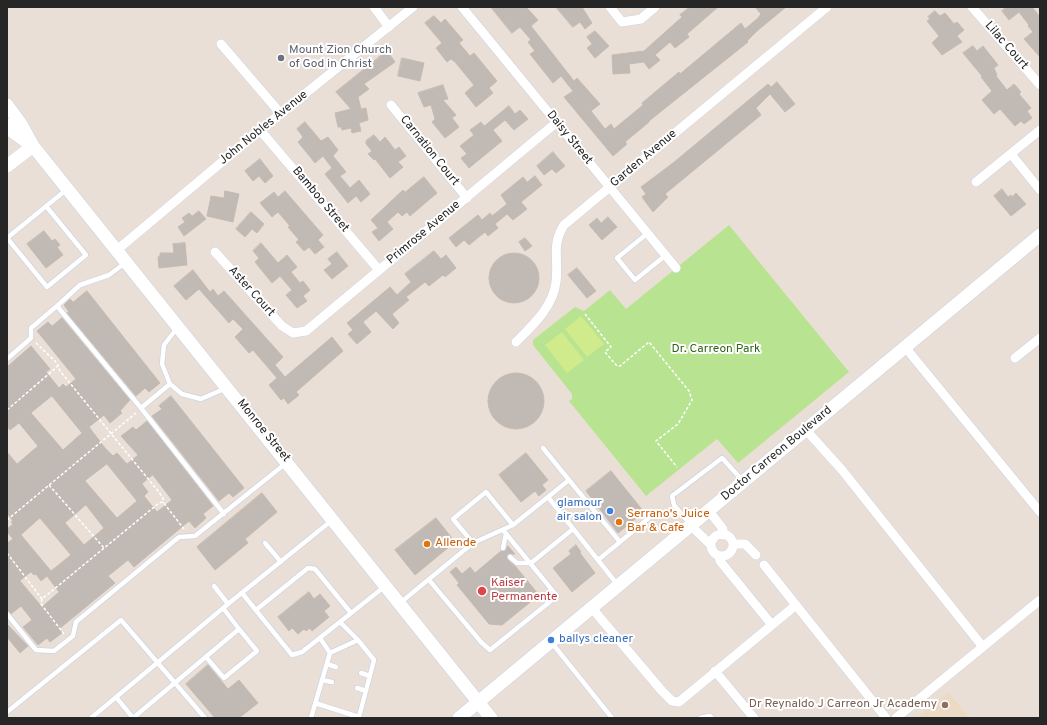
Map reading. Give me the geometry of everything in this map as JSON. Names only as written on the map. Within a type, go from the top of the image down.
[{"type":"main road","name":"Monroe Street","points":[[7,104],[21,124],[33,146],[288,462],[398,604],[491,718]]},
{"type":"main road","name":"Monroe Street","points":[[7,124],[13,132],[33,146]]},
{"type":"main road","points":[[7,166],[33,146]]},
{"type":"main road","name":"Doctor Carreon Boulevard","points":[[459,718],[1040,235]]},
{"type":"street","points":[[374,7],[389,27]]},
{"type":"street","name":"John Nobles Avenue","points":[[117,250],[260,130],[413,7]]},
{"type":"street","name":"Daisy Street","points":[[462,7],[676,268]]},
{"type":"street","points":[[610,7],[622,22],[642,18],[655,7]]},
{"type":"street","name":"Garden Avenue","points":[[516,342],[532,326],[553,297],[556,282],[555,247],[558,234],[564,225],[827,7]]},
{"type":"street","name":"Lilac Court","points":[[972,7],[1040,85]]},
{"type":"street","points":[[221,44],[280,114]]},
{"type":"street","name":"Carnation Court","points":[[391,105],[466,198]]},
{"type":"street","name":"Primrose Avenue","points":[[287,331],[292,333],[306,331],[557,122]]},
{"type":"street","name":"Bamboo Street","points":[[260,130],[379,270]]},
{"type":"street","points":[[976,182],[1040,130]]},
{"type":"street","points":[[1011,154],[1040,190]]},
{"type":"street","name":"Aster Court","points":[[215,252],[287,331]]},
{"type":"street","points":[[1015,358],[1040,338]]},
{"type":"street","points":[[905,347],[1040,512]]},
{"type":"street","points":[[806,430],[842,470],[983,647]]},
{"type":"street","points":[[709,510],[723,529],[723,535]]},
{"type":"street","points":[[691,526],[711,545],[713,551],[719,556],[720,561],[772,625]]},
{"type":"street","points":[[711,545],[714,538],[723,535],[730,538],[733,544]]},
{"type":"street","points":[[733,544],[745,544],[756,555]]},
{"type":"street","points":[[719,556],[729,553],[733,544]]},
{"type":"street","points":[[764,565],[886,718]]},
{"type":"street","points":[[896,718],[1040,600]]},
{"type":"street","points":[[591,607],[672,701],[679,702],[796,605]]},
{"type":"street","points":[[715,671],[754,718]]},
{"type":"lane","points":[[46,206],[86,255],[47,287],[7,238],[46,206],[68,189]]},
{"type":"lane","points":[[648,233],[617,258],[635,280],[666,255]]},
{"type":"lane","points":[[7,359],[31,338],[31,328],[80,285],[110,275],[127,262]]},
{"type":"lane","points":[[57,306],[141,408],[224,514]]},
{"type":"lane","points":[[178,326],[164,345],[162,364],[170,384],[182,394],[201,399],[227,388]]},
{"type":"lane","points":[[141,408],[170,384]]},
{"type":"lane","points":[[543,448],[620,542]]},
{"type":"lane","points":[[691,526],[674,505],[672,496],[722,458],[744,482]]},
{"type":"lane","points":[[7,614],[36,650],[54,651],[73,636],[76,622],[179,537],[195,536],[288,462]]},
{"type":"lane","points":[[398,604],[473,543],[514,525],[569,480]]},
{"type":"lane","points":[[473,543],[453,519],[486,492],[514,525]]},
{"type":"lane","points":[[548,497],[618,585]]},
{"type":"lane","points":[[598,560],[650,517]]},
{"type":"lane","points":[[91,718],[223,608],[333,520]]},
{"type":"lane","points":[[510,557],[517,564],[530,563],[573,529]]},
{"type":"lane","points":[[429,580],[481,642],[490,650],[557,596],[503,530]]},
{"type":"lane","points":[[503,548],[506,534]]},
{"type":"lane","points":[[265,543],[281,562]]},
{"type":"lane","points":[[256,610],[308,568],[315,568],[351,613]]},
{"type":"lane","points":[[214,586],[228,604]]},
{"type":"lane","points":[[242,593],[292,655],[302,652],[385,586]]},
{"type":"lane","points":[[206,656],[224,678],[257,651],[223,608]]},
{"type":"lane","points":[[7,712],[121,620],[205,718]]},
{"type":"lane","points":[[315,703],[359,717],[374,660],[358,640],[340,622]]},
{"type":"lane","points":[[116,697],[133,718],[239,629]]},
{"type":"lane","points":[[311,718],[330,653],[320,638]]},
{"type":"lane","points":[[330,653],[358,640]]},
{"type":"lane","points":[[551,640],[612,718]]},
{"type":"lane","points":[[327,664],[336,667]]},
{"type":"lane","points":[[361,673],[370,676]]},
{"type":"lane","points":[[322,680],[332,682]]},
{"type":"lane","points":[[357,688],[366,691]]},
{"type":"lane","points":[[700,718],[710,716],[712,718]]},
{"type":"path","points":[[585,314],[611,347],[605,352],[617,366],[620,366],[649,342],[690,391],[692,400],[683,418],[656,441],[677,467]]},
{"type":"path","points":[[31,338],[57,363],[158,490],[163,498],[163,503],[190,537]]},
{"type":"path","points":[[7,410],[58,366]]},
{"type":"path","points":[[7,520],[141,408]]},
{"type":"path","points":[[49,485],[104,548]]},
{"type":"path","points":[[42,599],[159,503],[163,503]]},
{"type":"path","points":[[7,552],[42,599],[41,604],[69,640]]},
{"type":"shaded area","name":"Dr Reynaldo J Carreon Jr Academy","points":[[948,692],[970,718],[916,718]]},
{"type":"green space","name":"Dr. Carreon Park","points":[[729,225],[849,372],[738,463],[717,439],[646,496],[569,401],[572,399],[572,394],[533,345],[533,340],[575,307],[584,311],[610,290],[626,309]]},
{"type":"green space","points":[[581,316],[604,344],[587,357],[565,329]]},
{"type":"green space","points":[[562,332],[584,360],[567,373],[545,345]]},
{"type":"building","points":[[491,7],[526,7],[538,20],[531,26],[574,81],[577,78],[600,104],[591,111],[605,129],[611,124],[614,129],[679,72],[680,74],[741,23],[745,29],[758,18],[761,14],[755,7],[786,7],[757,31],[747,41],[748,42],[649,121],[625,142],[627,144],[613,156],[564,97],[573,91],[561,76],[553,83],[530,54],[535,51],[528,42],[531,40],[520,27],[512,33]]},
{"type":"building","points":[[556,7],[582,7],[592,23],[585,29],[580,22],[573,27]]},
{"type":"building","points":[[690,7],[718,7],[687,34],[689,37],[675,48],[670,42],[655,55],[660,60],[649,69],[644,62],[629,64],[630,73],[613,74],[612,55],[644,51],[682,17],[680,15]]},
{"type":"building","points":[[1007,7],[1032,7],[1040,17],[1040,57],[1024,39],[1033,32],[1028,26],[1029,25],[1019,12],[1009,20],[1002,11]]},
{"type":"building","points":[[935,11],[940,16],[945,13],[954,24],[957,22],[964,30],[957,36],[962,42],[942,55],[932,43],[939,36],[927,21],[930,19],[928,17]]},
{"type":"building","points":[[434,16],[441,23],[445,19],[463,40],[459,43],[470,56],[474,53],[497,81],[489,88],[493,93],[476,107],[465,93],[474,85],[455,62],[451,59],[447,62],[436,48],[442,43],[425,23]]},
{"type":"building","points":[[595,31],[609,46],[595,58],[587,48],[592,44],[587,37]]},
{"type":"building","points":[[973,46],[977,51],[983,46],[998,65],[994,68],[997,75],[996,76],[1007,90],[1014,84],[1021,92],[1019,94],[1031,108],[1027,111],[1032,118],[1024,124],[1021,121],[1015,126],[1000,109],[994,114],[982,100],[992,91],[963,53]]},
{"type":"building","points":[[387,51],[395,62],[364,84],[369,89],[358,97],[361,109],[366,108],[368,120],[359,123],[361,131],[352,133],[351,128],[342,130],[341,127],[338,127],[335,113],[351,109],[336,92]]},
{"type":"building","points":[[402,58],[424,63],[420,81],[398,76]]},
{"type":"building","points":[[777,82],[795,104],[785,112],[770,94],[756,108],[761,115],[665,194],[668,197],[653,212],[642,197],[646,194],[641,187],[673,163],[768,84],[771,87]]},
{"type":"building","points":[[443,85],[448,99],[443,100],[456,115],[452,118],[459,127],[445,138],[432,122],[435,119],[431,105],[424,107],[418,93]]},
{"type":"building","points":[[509,106],[515,114],[520,110],[528,119],[514,130],[505,120],[493,130],[502,141],[469,168],[461,158],[467,154],[460,146],[474,135],[470,130],[481,122],[484,126]]},
{"type":"building","points":[[305,122],[321,141],[328,137],[338,150],[333,156],[346,172],[340,176],[350,188],[359,180],[370,194],[361,202],[356,196],[348,203],[325,174],[332,168],[323,156],[315,163],[298,142],[303,137],[297,129]]},
{"type":"building","points":[[374,135],[380,142],[385,137],[395,150],[399,147],[406,156],[398,162],[403,167],[390,178],[375,159],[374,160],[368,154],[372,151],[366,144],[366,141]]},
{"type":"building","points":[[553,152],[565,166],[556,173],[552,169],[544,175],[537,166]]},
{"type":"building","points":[[260,159],[273,176],[265,183],[259,176],[253,181],[245,171]]},
{"type":"building","points":[[535,176],[542,185],[521,202],[527,209],[513,220],[507,214],[495,224],[498,228],[488,236],[485,232],[469,245],[464,240],[456,247],[449,238],[478,215],[482,220],[490,213],[492,216],[507,204],[501,195],[523,177],[527,182]]},
{"type":"building","points":[[424,177],[437,193],[410,216],[407,212],[402,216],[398,212],[387,222],[393,229],[379,241],[372,232],[378,228],[371,220],[403,190],[405,192]]},
{"type":"building","points":[[1002,189],[1008,197],[1011,195],[1012,197],[1016,193],[1026,204],[1011,216],[994,196]]},
{"type":"building","points":[[225,191],[239,194],[233,222],[207,216],[211,196],[224,198]]},
{"type":"building","points":[[285,191],[323,235],[318,240],[324,247],[315,254],[309,247],[304,251],[296,242],[299,240],[278,212],[272,217],[260,203],[274,192],[278,197]]},
{"type":"building","points":[[199,211],[206,219],[184,236],[178,227],[185,222],[182,218],[189,213],[192,216]]},
{"type":"building","points":[[251,212],[264,224],[257,233],[252,229],[245,237],[236,229]]},
{"type":"building","points":[[608,217],[617,227],[602,240],[589,225],[597,218],[601,223]]},
{"type":"building","points":[[44,231],[52,241],[55,239],[60,245],[57,247],[63,255],[46,268],[27,244]]},
{"type":"building","points":[[525,238],[532,246],[525,251],[519,242]]},
{"type":"building","points":[[185,243],[187,265],[159,268],[158,257],[160,256],[160,253],[174,253],[173,244]]},
{"type":"building","points":[[261,243],[278,263],[287,255],[297,267],[291,272],[300,283],[303,281],[310,290],[303,296],[307,301],[297,308],[286,295],[292,290],[280,276],[272,283],[255,262],[259,258],[253,251]]},
{"type":"building","points":[[434,251],[441,259],[446,255],[456,268],[445,277],[443,275],[429,286],[425,282],[406,297],[409,300],[392,314],[399,323],[393,329],[376,311],[363,322],[371,332],[357,344],[348,334],[353,330],[347,323],[390,287],[397,295],[411,282],[405,274]]},
{"type":"building","points":[[337,252],[348,266],[332,279],[324,270],[332,264],[328,259]]},
{"type":"building","points":[[509,253],[519,253],[532,260],[539,273],[539,283],[532,296],[519,303],[509,303],[500,299],[493,292],[489,283],[489,273],[493,264],[500,257]]},
{"type":"building","points":[[577,268],[596,291],[587,298],[568,275]]},
{"type":"building","points":[[193,270],[210,292],[213,289],[218,296],[224,291],[283,357],[275,365],[285,377],[332,337],[343,351],[296,392],[299,395],[288,404],[284,398],[281,400],[269,385],[277,378],[253,350],[249,353],[235,337],[243,329],[233,319],[229,323],[199,289],[186,300],[174,286]]},
{"type":"building","points":[[87,291],[160,383],[149,392],[145,388],[136,396],[67,313],[69,312],[64,305],[70,299],[73,302]]},
{"type":"building","points":[[62,318],[130,400],[120,411],[122,413],[110,423],[104,415],[89,427],[105,448],[113,456],[117,453],[127,464],[138,455],[121,436],[133,427],[136,430],[147,421],[213,506],[203,514],[206,518],[195,528],[189,521],[134,567],[128,560],[108,576],[115,583],[59,629],[62,633],[50,642],[47,638],[38,645],[23,627],[32,620],[21,606],[11,614],[7,610],[7,543],[13,539],[7,532],[7,529],[13,524],[11,522],[13,521],[7,513],[7,452],[17,464],[38,446],[19,423],[10,430],[7,426],[7,367],[31,346],[50,369],[46,372],[59,388],[63,384],[66,387],[76,379],[37,331],[48,322],[52,326]],"holes":[[[52,396],[82,433],[63,450],[31,413]],[[107,464],[137,501],[117,518],[85,481]],[[153,475],[172,500],[157,512],[144,496],[148,492],[142,484]],[[86,505],[104,528],[84,545],[65,523]],[[40,518],[71,555],[51,571],[21,535]],[[31,572],[34,575],[36,574],[41,581],[47,576],[59,592],[42,607],[20,581]]]},
{"type":"building","points":[[516,373],[527,375],[536,381],[542,390],[544,401],[542,412],[536,421],[527,427],[516,429],[505,427],[496,421],[490,412],[488,401],[490,390],[496,381],[505,375]]},
{"type":"building","points":[[171,396],[244,488],[233,497],[229,493],[219,501],[152,416],[162,409],[159,406]]},
{"type":"building","points":[[526,453],[548,480],[542,485],[546,490],[539,496],[535,491],[521,502],[499,475]]},
{"type":"building","points":[[611,471],[644,512],[618,533],[586,491]]},
{"type":"building","points":[[262,493],[277,512],[245,539],[248,543],[215,570],[197,547]]},
{"type":"building","points":[[436,518],[455,542],[415,575],[395,550]]},
{"type":"building","points":[[576,545],[595,573],[572,592],[553,568],[571,554],[569,551]]},
{"type":"building","points":[[508,546],[515,554],[508,554],[507,559],[516,567],[539,595],[502,625],[489,624],[457,585],[459,583],[450,572],[456,567],[462,574],[470,567],[475,573],[501,551],[505,551]]},
{"type":"building","points":[[309,592],[314,599],[320,594],[330,606],[324,611],[329,617],[312,631],[310,628],[306,631],[304,629],[298,634],[292,628],[289,631],[278,617]]},
{"type":"building","points":[[7,624],[28,646],[20,653],[7,637]]},
{"type":"building","points":[[208,665],[228,689],[239,680],[258,703],[239,718],[215,718],[186,684]]},
{"type":"place","name":"Mount Zion Church of God in Christ","points":[[281,58]]},
{"type":"place","name":"glamour air salon","points":[[610,511]]},
{"type":"place","name":"Serrano's Juice Bar & Cafe","points":[[619,522]]},
{"type":"place","name":"Allende","points":[[427,544]]},
{"type":"place","name":"Kaiser Permanente","points":[[482,591]]},
{"type":"place","name":"ballys cleaner","points":[[551,640]]},
{"type":"place","name":"Dr Reynaldo J Carreon Jr Academy","points":[[945,705]]}]
